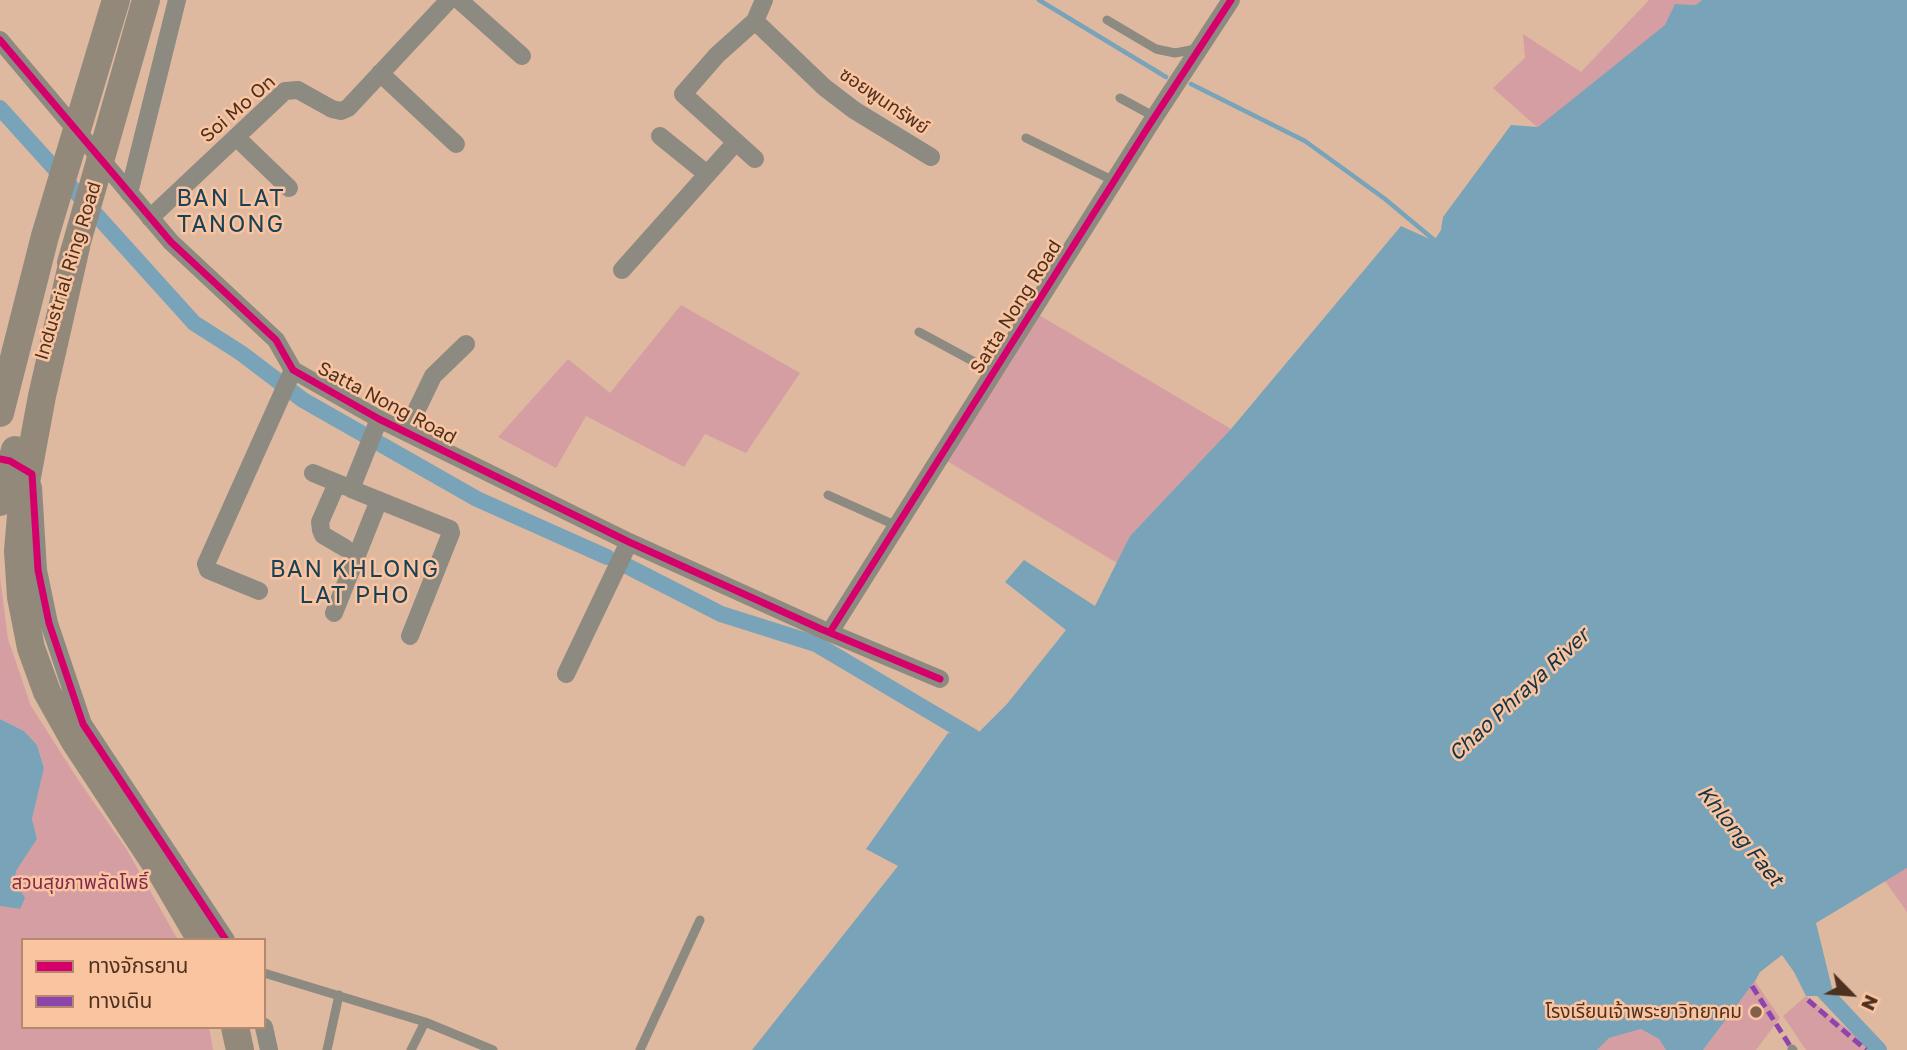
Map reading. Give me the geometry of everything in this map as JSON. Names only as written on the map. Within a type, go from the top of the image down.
[{"type":"main road","name":"Industrial Ring Road","points":[[0,413],[45,236],[116,0]]},
{"type":"main road","name":"Industrial Ring Road","points":[[0,502],[146,0]]},
{"type":"main road","points":[[0,369],[45,236]]},
{"type":"main road","points":[[76,247],[42,396],[22,504],[18,551],[21,597],[31,648],[47,692],[74,740],[163,875],[200,938]]},
{"type":"main road","points":[[235,1029],[240,1050]]},
{"type":"street","points":[[129,193],[177,0]]},
{"type":"street","name":"Soi Mo On","points":[[150,218],[285,91],[298,90],[332,109],[341,111],[348,108],[449,0]]},
{"type":"street","points":[[459,0],[522,56]]},
{"type":"street","points":[[755,159],[683,94],[717,55],[755,21],[764,0]]},
{"type":"street","name":"Satta Nong Road","points":[[830,632],[1231,0]]},
{"type":"street","name":"ซอยพูนทรัพย์","points":[[755,21],[824,87],[854,110],[931,157]]},
{"type":"street","name":"Satta Nong Road","points":[[0,40],[170,242],[276,340],[292,375],[377,424],[406,432],[629,542],[940,679]]},
{"type":"street","points":[[380,73],[456,144]]},
{"type":"street","points":[[660,136],[706,174]]},
{"type":"street","points":[[236,137],[289,188]]},
{"type":"street","points":[[622,270],[736,142]]},
{"type":"street","points":[[406,432],[433,376],[466,344]]},
{"type":"street","points":[[259,591],[208,570],[206,564],[292,375]]},
{"type":"street","points":[[345,548],[323,535],[320,523],[367,449],[377,424]]},
{"type":"street","points":[[0,459],[10,461],[32,474],[38,570],[46,610],[82,724],[225,938]]},
{"type":"street","points":[[313,473],[450,528],[452,533],[410,636]]},
{"type":"street","points":[[334,613],[379,500]]},
{"type":"street","points":[[566,674],[629,542]]},
{"type":"street","points":[[264,1029],[269,1050]]},
{"type":"lane","points":[[1107,20],[1156,49],[1175,53],[1198,49]]},
{"type":"lane","points":[[1121,98],[1155,117]]},
{"type":"lane","points":[[1026,138],[1114,181]]},
{"type":"lane","points":[[919,332],[993,372]]},
{"type":"lane","points":[[828,495],[897,526]]},
{"type":"lane","points":[[640,1050],[700,920]]},
{"type":"lane","points":[[266,974],[425,1023],[493,1050]]},
{"type":"lane","points":[[327,1050],[339,995]]},
{"type":"lane","points":[[411,1050],[425,1023]]},
{"type":"green space","points":[[1649,0],[1702,0],[1696,5],[1675,4],[1666,25],[1538,128],[1493,88],[1525,58],[1523,34],[1581,72]]},
{"type":"green space","points":[[681,305],[800,373],[746,453],[705,434],[684,467],[586,416],[556,468],[498,437],[568,359],[610,393]]},
{"type":"green space","points":[[1039,315],[1231,429],[1130,536],[1117,563],[947,461]]},
{"type":"green space","name":"สวนสุขภาพลัดโพธิ์","points":[[0,577],[8,639],[31,706],[127,850],[177,938],[21,938],[21,1029],[209,1029],[213,1050],[0,1050],[0,906],[19,909],[16,871],[37,839],[32,819],[44,768],[37,745],[24,731],[0,719]]},
{"type":"green space","points":[[1907,868],[1907,912],[1885,881]]},
{"type":"green space","name":"โรงเรียนเจ้าพระยาวิทยาคม","points":[[1755,981],[1780,1018],[1756,1050],[1703,1050]]},
{"type":"green space","points":[[1806,996],[1872,1050],[1806,1050],[1783,1016]]},
{"type":"green space","points":[[1641,1029],[1659,1039],[1666,1050],[1597,1050],[1609,1038]]},
{"type":"water","name":"Chao Phraya River","points":[[1702,0],[1907,0],[1907,868],[1816,923],[1834,996],[1806,996],[1782,955],[1760,972],[1703,1050],[1666,1050],[1659,1039],[1641,1029],[1609,1038],[1597,1050],[752,1050],[898,866],[866,849],[948,733],[975,736],[1007,704],[1066,630],[1005,582],[1024,560],[1095,606],[1130,536],[1231,429],[1401,226],[1434,241],[1441,230],[1443,217],[1511,125],[1538,127],[1665,25],[1675,4],[1696,5]]},
{"type":"water","points":[[0,719],[24,731],[37,745],[44,768],[32,819],[37,839],[16,871],[15,882],[25,898],[20,909],[0,906]]},
{"type":"waterway","points":[[1039,0],[1166,77]]},
{"type":"waterway","points":[[1191,84],[1305,141],[1385,199],[1439,244]]},
{"type":"waterway","points":[[0,108],[194,323],[241,353],[303,400],[477,499],[607,557]]},
{"type":"waterway","points":[[623,564],[721,614],[816,644],[973,737],[987,749]]},
{"type":"waterway","name":"Khlong Faet","points":[[1815,982],[1879,1050]]},
{"type":"marked path","points":[[1752,986],[1792,1049]]},
{"type":"marked path","points":[[1808,1000],[1866,1050]]},
{"type":"cycle path","points":[[830,632],[1231,0]]},
{"type":"cycle path","points":[[0,40],[171,242],[276,340],[293,370],[379,419],[629,542],[821,629],[940,679]]},
{"type":"cycle path","points":[[0,459],[10,461],[32,474],[38,570],[49,623],[83,724],[225,938]]},
{"type":"place","name":"โรงเรียนเจ้าพระยาวิทยาคม","points":[[1756,1012]]},
{"type":"district","name":"BAN LAT TANONG","points":[[231,212]]},
{"type":"district","name":"BAN KHLONG LAT PHO","points":[[355,583]]}]
